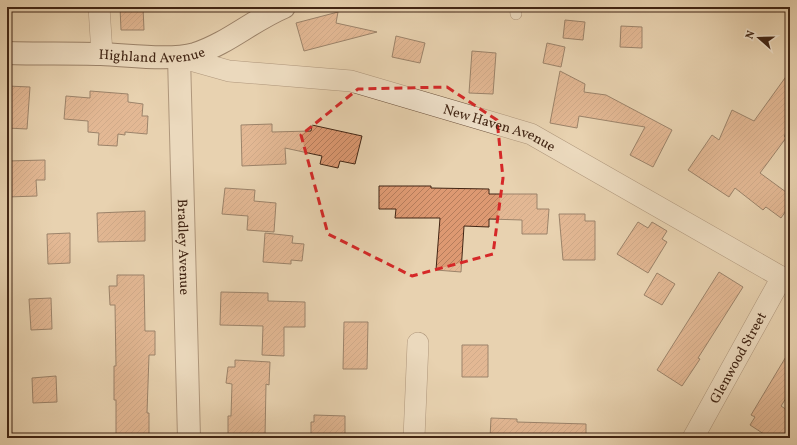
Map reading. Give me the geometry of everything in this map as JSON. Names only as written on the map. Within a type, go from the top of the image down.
[{"type":"street","points":[[99,7],[102,54]]},
{"type":"street","name":"Highland Avenue","points":[[7,53],[102,54],[179,57],[203,51],[263,17],[284,7]]},
{"type":"street","name":"New Haven Avenue","points":[[179,57],[229,71],[351,81],[531,134],[786,279]]},
{"type":"street","name":"Bradley Avenue","points":[[179,57],[189,438]]},
{"type":"street","name":"Glenwood Street","points":[[693,438],[786,279]]},
{"type":"street","points":[[414,438],[418,344]]},
{"type":"highlighted area","points":[[447,87],[497,120],[503,178],[493,254],[412,276],[328,234],[301,135],[358,89]]},
{"type":"building","points":[[120,7],[143,7],[144,30],[121,30]]},
{"type":"building","points":[[338,12],[336,23],[377,32],[304,51],[296,23]]},
{"type":"building","points":[[565,20],[585,22],[583,40],[563,38]]},
{"type":"building","points":[[621,26],[642,27],[642,48],[620,47]]},
{"type":"building","points":[[396,36],[425,43],[420,63],[392,57]]},
{"type":"building","points":[[547,43],[565,47],[561,67],[543,63]]},
{"type":"building","points":[[472,51],[496,53],[493,94],[469,93]]},
{"type":"building","points":[[560,71],[585,84],[584,92],[606,95],[672,130],[653,167],[630,155],[645,127],[579,116],[577,128],[550,123]]},
{"type":"building","points":[[790,71],[790,128],[784,136],[786,138],[760,173],[790,195],[790,205],[781,218],[766,207],[763,210],[735,188],[729,197],[688,170],[712,135],[719,140],[732,110],[754,121]]},
{"type":"building","points":[[7,86],[30,87],[27,129],[7,128]]},
{"type":"building","points":[[90,91],[128,94],[128,102],[143,104],[142,116],[148,116],[147,134],[125,132],[125,135],[118,134],[117,146],[98,145],[99,133],[88,132],[88,121],[64,119],[66,96],[90,98]]},
{"type":"building","points":[[272,124],[272,132],[311,131],[312,125],[362,136],[355,164],[340,161],[338,168],[320,164],[322,156],[285,148],[286,164],[242,166],[241,125]]},
{"type":"building","points":[[45,160],[45,180],[36,180],[37,196],[7,197],[7,161]]},
{"type":"building","points":[[379,186],[431,186],[431,188],[489,189],[489,194],[537,194],[537,209],[549,209],[547,234],[522,234],[522,220],[489,219],[489,227],[464,226],[461,272],[436,270],[440,218],[395,218],[396,209],[379,209]]},
{"type":"building","points":[[225,188],[255,190],[254,201],[276,203],[274,232],[247,230],[248,216],[222,214]]},
{"type":"building","points":[[145,211],[145,241],[98,242],[97,213]]},
{"type":"building","points":[[559,214],[585,214],[585,221],[595,221],[595,260],[563,260]]},
{"type":"building","points":[[638,222],[648,228],[652,222],[667,231],[662,239],[667,242],[648,273],[617,254]]},
{"type":"building","points":[[70,233],[70,263],[48,264],[47,234]]},
{"type":"building","points":[[265,233],[293,236],[292,243],[304,244],[302,261],[291,260],[291,264],[263,262]]},
{"type":"building","points":[[719,272],[743,287],[682,386],[657,370]]},
{"type":"building","points":[[657,273],[675,284],[662,305],[644,295]]},
{"type":"building","points":[[117,275],[144,275],[145,331],[155,331],[155,355],[149,355],[147,413],[149,413],[149,438],[116,438],[116,400],[114,400],[114,366],[116,366],[115,305],[110,305],[109,286],[117,286]]},
{"type":"building","points":[[221,292],[268,293],[268,301],[305,302],[305,327],[284,327],[284,356],[262,355],[263,326],[220,325]]},
{"type":"building","points":[[51,298],[52,329],[31,330],[29,299]]},
{"type":"building","points":[[344,322],[368,322],[367,369],[343,369]]},
{"type":"building","points":[[462,345],[488,345],[488,377],[462,377]]},
{"type":"building","points":[[790,350],[790,392],[781,406],[790,412],[790,438],[770,438],[750,425],[755,417],[751,415]]},
{"type":"building","points":[[235,360],[270,362],[269,385],[266,384],[265,437],[228,437],[228,416],[231,416],[232,384],[226,383],[228,367],[235,367]]},
{"type":"building","points":[[56,376],[57,402],[33,403],[32,378]]},
{"type":"building","points":[[314,415],[345,416],[345,438],[311,438],[311,422],[314,422]]},
{"type":"building","points":[[491,418],[517,419],[517,422],[586,424],[586,438],[490,438]]}]
